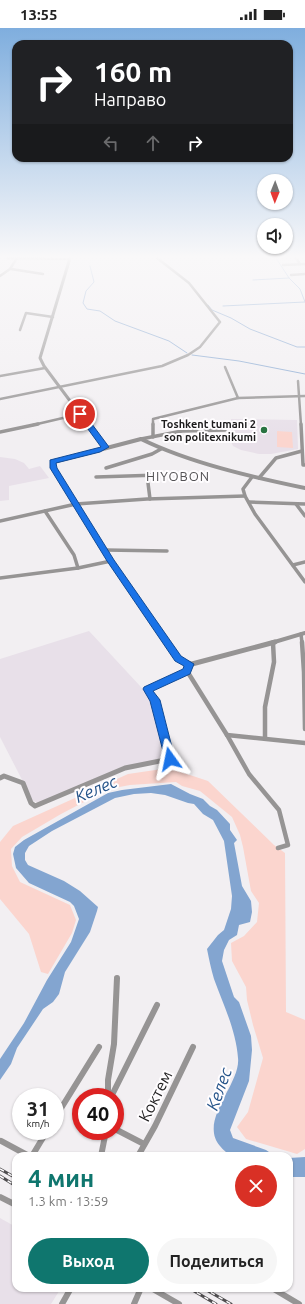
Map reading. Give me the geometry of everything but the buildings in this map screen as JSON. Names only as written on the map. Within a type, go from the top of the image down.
[{"type":"street","points":[[20,330],[24,318]]},
{"type":"street","points":[[53,318],[40,356],[41,361],[105,447]]},
{"type":"street","points":[[0,399],[162,366],[188,355],[200,347],[219,325],[220,322],[216,318]]},
{"type":"street","points":[[225,367],[238,398]]},
{"type":"street","points":[[0,376],[45,368]]},
{"type":"street","points":[[298,381],[303,465],[305,465]]},
{"type":"street","points":[[153,437],[153,419],[238,398],[305,396]]},
{"type":"street","points":[[0,432],[80,414]]},
{"type":"street","points":[[225,430],[182,431],[141,439],[105,447],[98,451],[53,462],[53,468],[111,561],[178,659],[189,664],[201,663],[303,634],[305,729]]},
{"type":"street","points":[[141,439],[162,449],[252,477],[305,488]]},
{"type":"street","points":[[106,468],[152,454],[162,449]]},
{"type":"street","points":[[259,478],[276,458],[302,451]]},
{"type":"street","points":[[147,475],[150,499]]},
{"type":"street","points":[[96,477],[160,475]]},
{"type":"street","points":[[252,477],[243,489],[245,496],[255,514],[305,582]]},
{"type":"street","points":[[0,521],[76,504],[150,499],[245,496]]},
{"type":"street","points":[[249,502],[305,504]]},
{"type":"street","points":[[296,504],[305,516]]},
{"type":"street","points":[[46,511],[74,555],[78,568]]},
{"type":"street","points":[[105,550],[167,551]]},
{"type":"street","points":[[0,578],[78,568],[111,561]]},
{"type":"street","points":[[293,565],[305,562]]},
{"type":"street","points":[[265,738],[265,707],[274,662],[273,643]]},
{"type":"street","points":[[189,664],[187,671],[227,735],[249,774],[279,810],[288,845],[278,848]]},
{"type":"street","points":[[0,778],[4,776],[23,783],[31,803],[35,806],[125,768],[170,759],[155,700],[148,689],[187,671]]},
{"type":"street","points":[[227,735],[305,743]]},
{"type":"street","points":[[108,1088],[115,1038],[117,978]]},
{"type":"street","points":[[116,1088],[157,1005]]},
{"type":"street","points":[[64,1103],[99,1047]]},
{"type":"street","name":"Коктем","points":[[140,1152],[155,1126],[193,1047]]},
{"type":"street","points":[[124,1134],[144,1144]]},
{"type":"street","points":[[33,1152],[41,1140]]},
{"type":"street","points":[[102,1152],[104,1140]]},
{"type":"street","points":[[1,1141],[22,1152]]},
{"type":"street","points":[[0,1197],[12,1203]]},
{"type":"street","points":[[62,1304],[69,1292]]},
{"type":"street","points":[[134,1304],[139,1292]]},
{"type":"street","points":[[158,1292],[179,1304]]},
{"type":"street","points":[[279,1292],[299,1304]]},
{"type":"shaded area","name":"Toshkent tumani 2 son politexnikumi","points":[[231,419],[297,420],[298,449],[271,454],[259,454],[241,450],[233,446],[230,439]]},
{"type":"shaded area","points":[[277,431],[292,432],[293,448],[277,447]]},
{"type":"shaded area","points":[[0,457],[15,459],[24,463],[29,469],[40,466],[49,478],[9,486],[9,500],[0,501]]},
{"type":"shaded area","points":[[89,631],[153,700],[167,756],[164,760],[124,766],[39,803],[33,801],[0,737],[0,659]]},
{"type":"shaded area","points":[[169,768],[208,781],[274,845],[285,853],[286,1012],[305,1020],[305,1149],[297,1154],[246,1139],[237,1127],[248,1112],[263,1058],[247,1000],[246,987],[232,961],[231,943],[244,936],[257,922],[259,903],[251,891],[240,835],[232,817],[200,791],[182,786],[176,782],[130,785],[109,789],[61,814],[22,837],[11,849],[12,866],[20,882],[70,905],[76,920],[72,933],[48,974],[41,972],[29,934],[0,899],[0,842],[13,826],[128,774]]},
{"type":"shaded area","points":[[0,1218],[12,1225],[12,1292],[58,1292],[51,1304],[0,1304]]},
{"type":"water","name":"Келес","points":[[171,784],[203,799],[217,810],[230,824],[230,830],[237,840],[234,843],[242,886],[251,901],[252,912],[250,922],[239,925],[237,935],[229,940],[224,950],[222,961],[234,997],[239,1002],[251,1036],[252,1050],[249,1081],[230,1130],[233,1138],[269,1152],[226,1152],[220,1146],[215,1136],[214,1125],[217,1114],[233,1079],[237,1068],[238,1058],[235,1037],[214,979],[207,949],[224,930],[231,909],[232,896],[224,841],[213,820],[203,814],[194,804],[165,795],[151,793],[134,794],[115,798],[52,831],[29,846],[25,853],[25,860],[28,865],[64,881],[80,891],[98,907],[90,932],[65,972],[59,994],[53,1002],[43,1009],[17,1048],[11,1064],[0,1080],[0,1059],[24,1023],[47,980],[71,942],[79,919],[74,906],[70,902],[29,883],[16,868],[13,854],[15,847],[24,840],[108,793]]},
{"type":"water","points":[[305,1157],[305,1177],[293,1177],[293,1158]]},
{"type":"waterway","points":[[110,318],[115,321],[169,341],[187,353]]},
{"type":"waterway","points":[[230,318],[250,329],[297,347],[305,347]]},
{"type":"waterway","points":[[192,355],[239,361],[305,374]]},
{"type":"railway","points":[[0,1169],[12,1176]]},
{"type":"railway","points":[[0,1176],[12,1184]]},
{"type":"railway","points":[[196,1292],[216,1304]]},
{"type":"railway","points":[[210,1292],[231,1304]]},
{"type":"place","name":"Toshkent tumani 2 son politexnikumi","points":[[264,430]]},
{"type":"district","name":"HIYOBON","points":[[178,476]]},
{"type":"route","points":[[80,414],[105,447],[98,451],[53,462],[53,468],[111,561],[146,610],[178,659],[189,664],[187,671],[148,689],[155,700],[170,759]]}]
